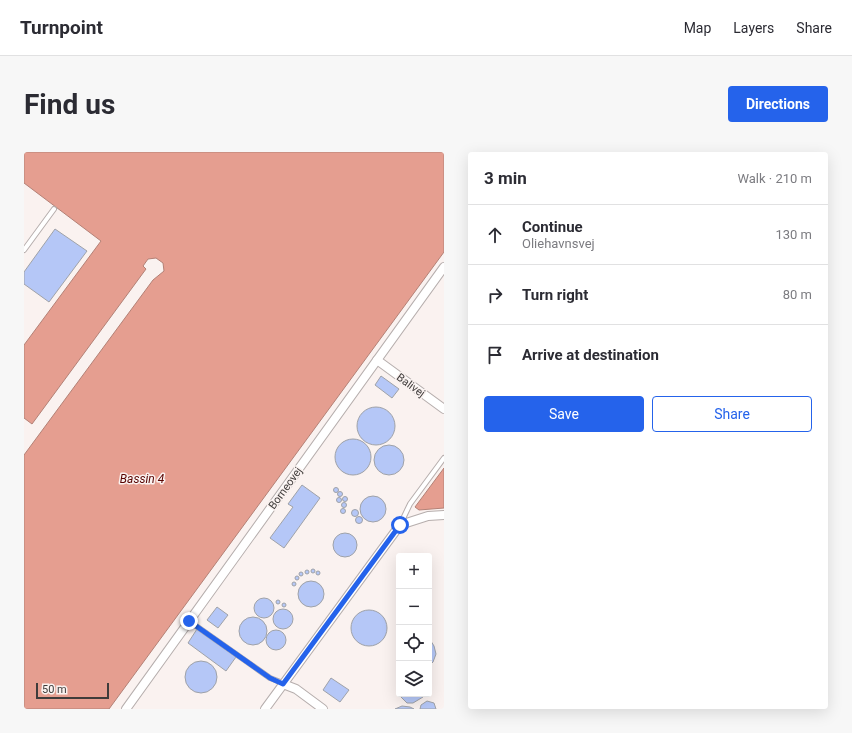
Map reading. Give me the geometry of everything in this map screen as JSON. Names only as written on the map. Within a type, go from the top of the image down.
[{"type":"street","name":"Borneovej","points":[[126,709],[444,267]]},
{"type":"street","name":"Balivej","points":[[377,360],[444,409]]},
{"type":"street","points":[[265,709],[400,525],[428,516],[444,515]]},
{"type":"street","points":[[283,684],[296,689],[323,709]]},
{"type":"lane","points":[[24,250],[54,209]]},
{"type":"lane","points":[[400,525],[410,504],[444,458]]},
{"type":"lane","points":[[189,621],[270,678],[283,684]]},
{"type":"water","name":"Bassin 4","points":[[24,152],[444,152],[444,252],[109,709],[24,709],[24,455],[153,280],[164,271],[163,263],[156,258],[148,259],[143,266],[146,269],[32,424],[24,418],[24,345],[101,241],[24,183]]},
{"type":"water","points":[[444,468],[444,508],[419,510],[415,507]]},
{"type":"building","points":[[55,229],[87,251],[49,302],[24,284],[24,272]]},
{"type":"building","points":[[381,376],[399,389],[392,398],[375,385]]},
{"type":"building","points":[[376,407],[386,410],[392,416],[395,426],[392,436],[386,442],[376,445],[366,442],[360,436],[357,426],[360,416],[366,410]]},
{"type":"building","points":[[357,439],[366,444],[370,450],[370,464],[366,470],[357,475],[349,475],[340,470],[336,464],[335,453],[340,444],[346,440]]},
{"type":"building","points":[[389,445],[395,446],[403,454],[403,466],[395,474],[389,475],[383,474],[375,466],[374,460],[375,454],[383,446]]},
{"type":"building","points":[[302,485],[320,498],[284,548],[270,538],[293,507],[288,504]]},
{"type":"building","points":[[334,488],[338,488],[338,492],[334,492]]},
{"type":"building","points":[[338,492],[342,492],[342,496],[338,496]]},
{"type":"building","points":[[373,496],[382,500],[386,509],[382,518],[373,522],[364,518],[360,509],[364,500]]},
{"type":"building","points":[[343,497],[347,497],[347,501],[343,501]]},
{"type":"building","points":[[337,498],[341,498],[341,502],[337,502]]},
{"type":"building","points":[[342,503],[346,503],[346,507],[342,507]]},
{"type":"building","points":[[341,509],[345,509],[345,513],[341,513]]},
{"type":"building","points":[[355,510],[358,513],[355,516],[352,513]]},
{"type":"building","points":[[359,517],[362,520],[359,523],[356,520]]},
{"type":"building","points":[[345,533],[350,534],[356,540],[356,550],[350,556],[345,557],[340,556],[334,550],[333,545],[334,540],[340,534]]},
{"type":"building","points":[[311,569],[315,569],[315,573],[311,573]]},
{"type":"building","points":[[305,570],[309,570],[309,574],[305,574]]},
{"type":"building","points":[[316,571],[320,571],[320,575],[316,575]]},
{"type":"building","points":[[299,572],[303,572],[303,576],[299,576]]},
{"type":"building","points":[[295,576],[299,576],[299,580],[295,580]]},
{"type":"building","points":[[311,581],[320,585],[324,594],[320,603],[311,607],[302,603],[298,594],[302,585]]},
{"type":"building","points":[[292,582],[296,582],[296,586],[292,586]]},
{"type":"building","points":[[264,598],[271,601],[274,608],[271,615],[264,618],[257,615],[254,608],[257,601]]},
{"type":"building","points":[[276,600],[280,600],[280,604],[276,604]]},
{"type":"building","points":[[282,603],[286,603],[286,607],[282,607]]},
{"type":"building","points":[[217,607],[228,615],[218,628],[207,620]]},
{"type":"building","points":[[283,609],[290,612],[293,619],[290,626],[283,629],[276,626],[273,619],[276,612]]},
{"type":"building","points":[[373,610],[382,615],[386,621],[386,635],[382,641],[373,646],[365,646],[356,641],[352,635],[351,624],[356,615],[362,611]]},
{"type":"building","points":[[253,617],[263,621],[267,631],[263,641],[253,645],[243,641],[239,631],[243,621]]},
{"type":"building","points":[[197,629],[236,657],[226,671],[188,643]]},
{"type":"building","points":[[276,630],[283,633],[286,640],[283,647],[276,650],[269,647],[266,640],[269,633]]},
{"type":"building","points":[[432,643],[436,654],[432,663]]},
{"type":"building","points":[[198,661],[204,661],[214,668],[217,677],[216,683],[210,690],[204,693],[198,693],[188,686],[185,680],[185,674],[192,664]]},
{"type":"building","points":[[331,678],[349,690],[340,702],[323,690]]},
{"type":"building","points":[[401,697],[423,697],[413,703],[407,703]]},
{"type":"building","points":[[427,701],[434,703],[436,709],[420,709],[421,705]]},
{"type":"building","points":[[402,706],[410,707],[414,709],[395,709]]},
{"type":"route","points":[[189,621],[270,678],[283,684],[400,525]]}]
